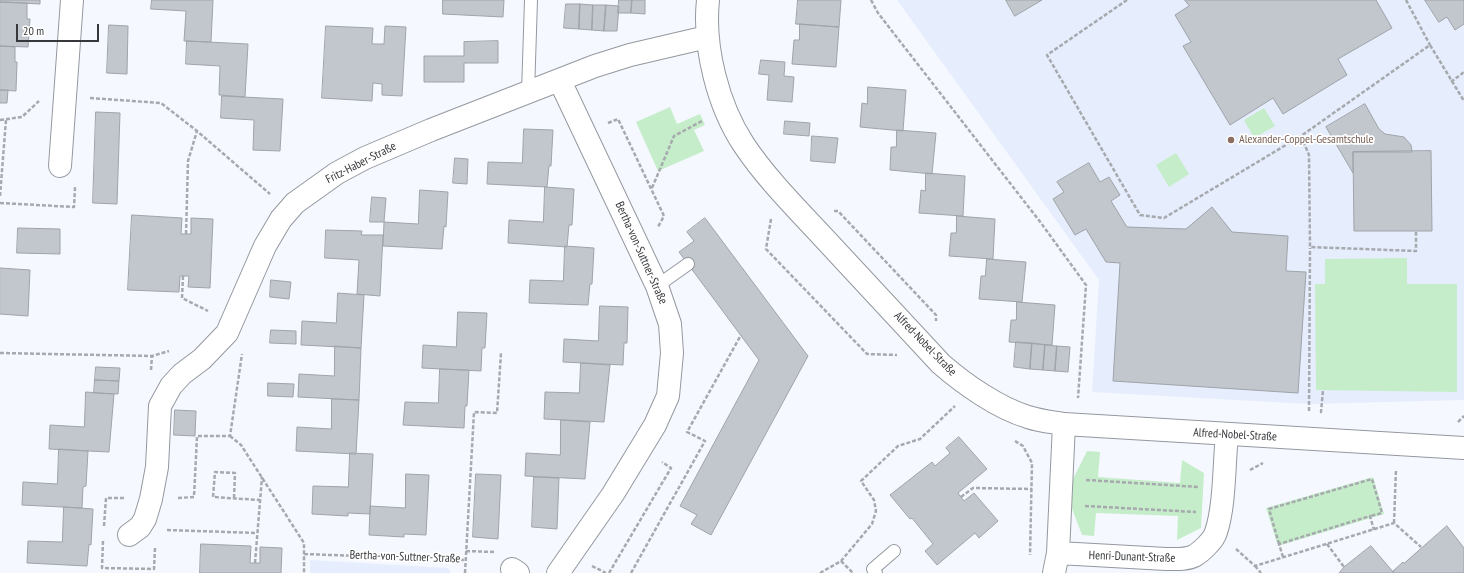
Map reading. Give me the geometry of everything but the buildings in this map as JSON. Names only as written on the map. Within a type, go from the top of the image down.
[{"type":"street","points":[[60,166],[72,0]]},
{"type":"street","name":"Alfred-Nobel-Straße","points":[[708,0],[707,36],[712,66],[720,92],[744,145],[810,223],[936,358],[958,378],[993,401],[1027,417],[1064,424],[1464,448]]},
{"type":"street","name":"Fritz-Haber-Straße","points":[[128,535],[140,527],[145,520],[157,467],[160,406],[171,386],[182,374],[202,360],[227,333],[265,246],[281,219],[295,203],[328,178],[365,158],[431,130],[560,81],[595,66],[630,55],[707,36]]},
{"type":"street","name":"Bertha-von-Suttner-Straße","points":[[558,573],[613,494],[655,425],[668,396],[672,368],[672,341],[667,315],[657,286],[560,81]]},
{"type":"street","name":"Henri-Dunant-Straße","points":[[1064,424],[1056,563],[1180,559],[1194,556],[1206,546],[1216,533],[1220,514],[1227,434]]},
{"type":"lane","points":[[528,93],[531,0]]},
{"type":"lane","points":[[657,286],[688,264]]},
{"type":"lane","points":[[876,573],[873,569],[894,551]]},
{"type":"path","points":[[871,0],[878,13],[1041,223],[1086,285],[1078,398],[1071,398]]},
{"type":"path","points":[[1127,0],[1047,55],[1140,215],[1164,218],[1301,136],[1430,45]]},
{"type":"path","points":[[1406,0],[1451,82],[1464,101]]},
{"type":"path","points":[[1451,82],[1464,72]]},
{"type":"path","points":[[87,98],[161,103],[272,196]]},
{"type":"path","points":[[604,125],[618,119],[664,216],[643,255]]},
{"type":"path","points":[[0,120],[6,120],[0,196]]},
{"type":"path","points":[[652,188],[674,136],[703,120]]},
{"type":"path","points":[[186,234],[188,161],[197,132]]},
{"type":"path","points":[[1301,136],[1309,155],[1309,411],[1321,412],[1323,390]]},
{"type":"path","points":[[832,211],[838,211],[936,315],[935,323]]},
{"type":"path","points":[[767,213],[771,218],[766,249],[787,271],[867,354],[904,356]]},
{"type":"path","points":[[1310,247],[1416,250],[1416,231]]},
{"type":"path","points":[[183,276],[182,298],[214,314]]},
{"type":"path","points":[[631,573],[705,441],[687,432],[741,335]]},
{"type":"path","points":[[230,436],[243,351]]},
{"type":"path","points":[[0,353],[152,356],[151,372]]},
{"type":"path","name":"Bertha-von-Suttner-Straße","points":[[304,554],[466,560],[474,412],[498,413],[500,353]]},
{"type":"path","points":[[820,573],[841,561],[872,524],[876,511],[874,500],[861,481],[898,446],[920,439],[957,404]]},
{"type":"path","points":[[1464,416],[1458,422],[1464,422]]},
{"type":"path","points":[[173,498],[194,497],[198,436],[230,436],[241,445],[304,543],[304,573]]},
{"type":"path","points":[[1010,438],[1023,446],[1032,463],[1030,557]]},
{"type":"path","points":[[1394,522],[1397,464]]},
{"type":"path","points":[[234,498],[235,473],[215,472],[213,497],[260,500]]},
{"type":"path","points":[[255,563],[262,478]]},
{"type":"path","points":[[1061,478],[1222,489]]},
{"type":"path","points":[[1279,544],[1382,513],[1372,479],[1269,509],[1279,544],[1283,558]]},
{"type":"path","points":[[961,497],[974,488],[1032,489]]},
{"type":"path","points":[[104,529],[106,498],[127,498]]},
{"type":"path","points":[[1060,505],[1220,514]]},
{"type":"path","points":[[1370,516],[1374,530]]},
{"type":"path","points":[[1255,566],[1374,530],[1394,522]]},
{"type":"path","points":[[1394,522],[1421,547]]},
{"type":"path","points":[[164,530],[257,533]]},
{"type":"path","points":[[104,537],[102,568],[154,569],[155,546]]},
{"type":"path","points":[[1231,544],[1261,573]]},
{"type":"path","points":[[1327,544],[1344,567]]},
{"type":"path","points":[[466,551],[497,552]]},
{"type":"path","points":[[465,573],[466,560]]},
{"type":"path","points":[[841,561],[853,573]]},
{"type":"shaded area","name":"Alexander-Coppel-Gesamtschule","points":[[897,0],[1464,0],[1464,400],[1309,404],[1092,392],[1099,280]]},
{"type":"shaded area","points":[[310,560],[448,568],[451,573],[310,573]]},
{"type":"green space","points":[[670,107],[677,124],[700,114],[705,125],[694,130],[704,151],[658,171],[636,122]]},
{"type":"green space","points":[[1264,108],[1275,126],[1254,138],[1244,120]]},
{"type":"green space","points":[[1176,153],[1189,174],[1169,187],[1156,165]]},
{"type":"green space","points":[[1407,258],[1407,284],[1457,284],[1457,392],[1316,390],[1315,284],[1325,284],[1325,259]]},
{"type":"green space","points":[[1087,451],[1100,452],[1098,477],[1180,483],[1182,460],[1204,473],[1201,528],[1177,540],[1178,516],[1096,513],[1094,536],[1082,535],[1071,506],[1073,479]]},
{"type":"green space","points":[[1373,477],[1384,514],[1278,546],[1266,508]]},
{"type":"place","name":"Alexander-Coppel-Gesamtschule","points":[[1231,140]]}]
